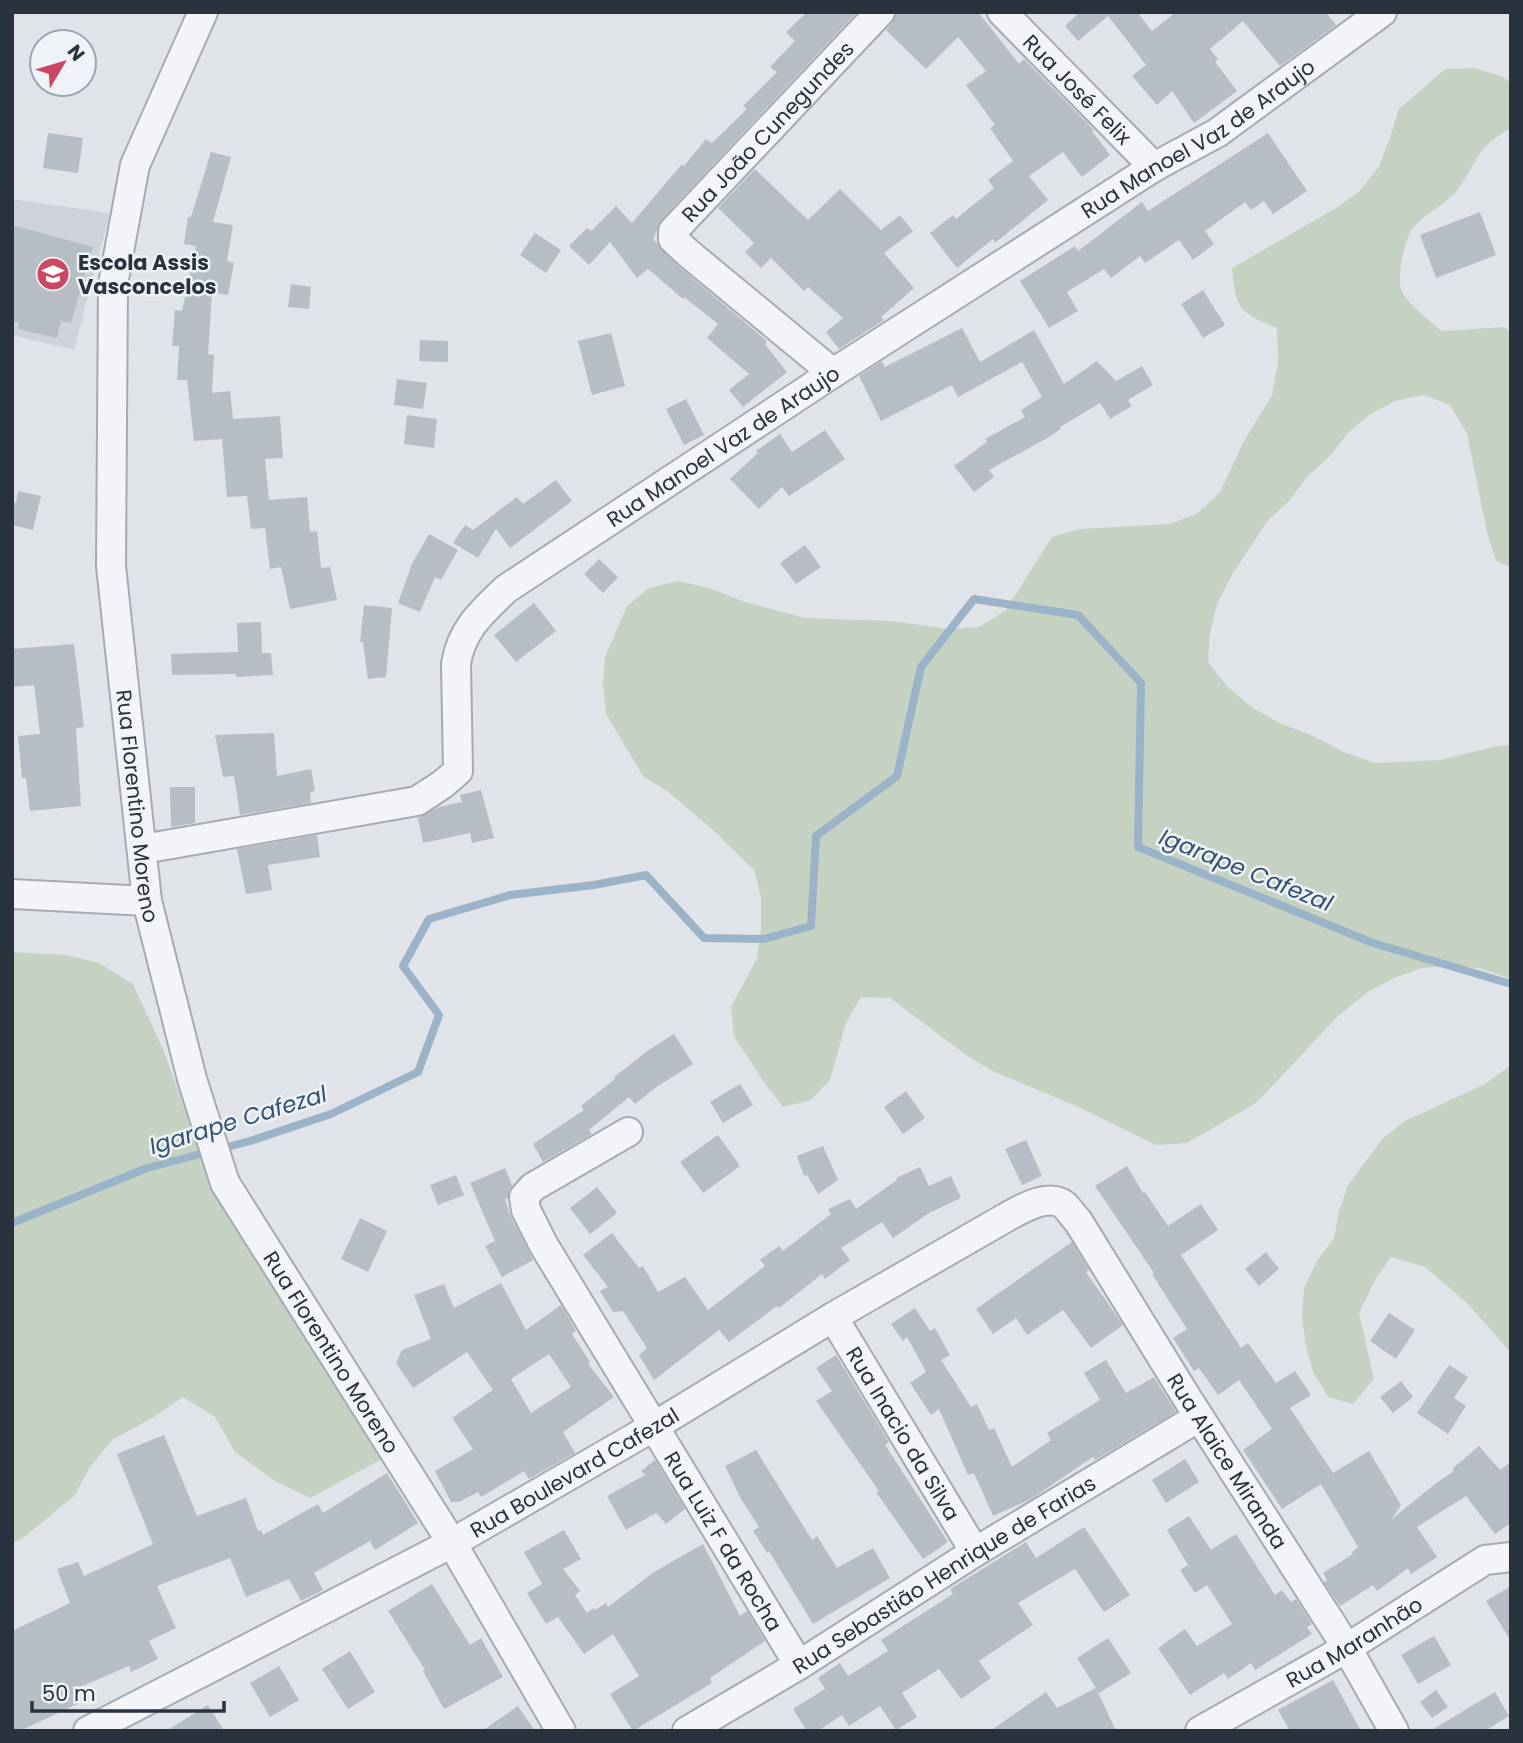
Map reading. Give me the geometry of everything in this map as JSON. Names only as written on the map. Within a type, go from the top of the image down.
[{"type":"street","name":"Rua Florentino Moreno","points":[[203,12],[135,165],[113,284],[111,566],[147,901],[192,1079],[225,1183],[452,1542],[561,1731]]},
{"type":"street","name":"Rua João Cunegundes","points":[[833,373],[688,253],[673,239],[673,231],[880,12]]},
{"type":"street","name":"Rua José Felix","points":[[1002,12],[1154,167]]},
{"type":"street","name":"Rua Manoel Vaz de Araujo","points":[[143,849],[418,800],[443,784],[458,771],[458,647],[478,616],[506,589],[833,373],[1154,167],[1217,133],[1369,16]]},
{"type":"street","points":[[12,894],[147,901]]},
{"type":"street","name":"Rua Luiz F da Rocha","points":[[628,1132],[533,1187],[524,1197],[526,1210],[653,1427],[799,1665]]},
{"type":"street","name":"Rua Boulevard Cafezal","points":[[88,1731],[452,1542],[653,1427],[833,1317],[1005,1218],[1029,1206],[1052,1199]]},
{"type":"street","name":"Rua Alaice Miranda","points":[[1052,1199],[1064,1204],[1078,1221],[1199,1418],[1347,1648],[1394,1731]]},
{"type":"street","name":"Rua Inacio da Silva","points":[[833,1317],[975,1552]]},
{"type":"street","name":"Rua Sebastião Henrique de Farias","points":[[687,1731],[799,1665],[975,1552],[1199,1418]]},
{"type":"street","name":"Rua Maranhão","points":[[1200,1731],[1347,1648],[1485,1560],[1510,1556]]},
{"type":"shaded area","name":"Escola Assis Vasconcelos","points":[[12,199],[110,213],[74,350],[12,335]]},
{"type":"green space","points":[[1475,68],[1503,77],[1511,83],[1511,128],[1485,148],[1454,194],[1411,231],[1402,259],[1400,283],[1408,300],[1442,331],[1504,327],[1511,332],[1511,567],[1496,561],[1487,532],[1467,434],[1450,405],[1424,395],[1395,401],[1369,415],[1348,433],[1289,501],[1268,520],[1232,575],[1217,604],[1210,633],[1208,662],[1226,685],[1250,706],[1279,723],[1375,763],[1440,760],[1511,745],[1511,979],[1480,968],[1450,966],[1422,968],[1394,978],[1368,992],[1338,1016],[1256,1103],[1187,1143],[1156,1145],[1074,1105],[992,1071],[966,1055],[890,998],[861,997],[846,1023],[830,1080],[811,1100],[783,1107],[734,1036],[731,1007],[757,958],[761,928],[761,897],[754,870],[667,791],[643,776],[606,714],[603,685],[605,657],[627,606],[649,588],[679,581],[805,618],[892,621],[949,629],[979,627],[1005,611],[1052,537],[1080,529],[1170,524],[1198,513],[1220,492],[1244,441],[1272,395],[1278,362],[1277,328],[1255,318],[1242,308],[1235,292],[1232,268],[1336,208],[1360,191],[1379,166],[1399,109],[1445,69]]},
{"type":"green space","points":[[12,952],[66,955],[99,963],[133,984],[163,1049],[206,1167],[382,1459],[310,1498],[275,1481],[235,1452],[215,1417],[183,1397],[112,1440],[90,1467],[75,1495],[22,1539],[12,1543]]},
{"type":"green space","points":[[1511,1065],[1511,1353],[1469,1305],[1425,1267],[1391,1257],[1375,1280],[1359,1313],[1374,1379],[1353,1404],[1328,1397],[1313,1372],[1306,1346],[1302,1319],[1304,1288],[1317,1261],[1334,1238],[1348,1185],[1383,1138],[1405,1121],[1485,1084]]},
{"type":"building","points":[[807,12],[857,12],[661,220],[653,239],[677,265],[767,341],[765,344],[787,372],[743,407],[729,390],[749,374],[707,338],[718,324],[648,269],[637,278],[610,242],[589,265],[569,246],[587,228],[591,231],[616,206],[632,223],[706,139],[712,143],[747,109],[743,106],[777,72],[770,67],[795,41],[786,32]]},
{"type":"building","points":[[896,12],[978,12],[1019,64],[1024,59],[1094,130],[1092,131],[1110,155],[1082,177],[1063,152],[1029,176],[1048,200],[995,243],[993,239],[957,268],[930,233],[953,215],[956,219],[994,188],[988,180],[1013,161],[990,128],[995,125],[966,85],[986,71],[958,37],[926,69],[886,30]]},
{"type":"building","points":[[1080,12],[1137,12],[1152,31],[1176,12],[1326,12],[1336,25],[1280,66],[1243,21],[1210,49],[1218,59],[1215,62],[1237,91],[1194,123],[1172,91],[1157,105],[1132,76],[1146,65],[1108,16],[1078,41],[1065,26]]},
{"type":"building","points":[[48,133],[83,138],[78,173],[43,168]]},
{"type":"building","points":[[1268,133],[1307,191],[1273,214],[1264,201],[1251,210],[1245,202],[1205,231],[1214,244],[1193,260],[1179,240],[1145,263],[1140,256],[1111,278],[1104,269],[1067,292],[1078,311],[1049,328],[1020,281],[1075,246],[1078,251],[1142,202],[1148,211]]},
{"type":"building","points":[[211,152],[231,157],[213,222],[233,225],[227,261],[234,263],[228,295],[212,292],[208,354],[214,355],[212,393],[230,391],[233,419],[280,416],[283,458],[265,459],[269,500],[307,497],[310,532],[317,531],[321,568],[330,567],[337,600],[290,609],[281,567],[270,569],[265,528],[251,529],[247,496],[227,497],[222,439],[194,441],[187,380],[177,380],[179,346],[172,346],[175,310],[182,311],[196,246],[184,244],[188,217],[191,217]]},
{"type":"building","points":[[755,169],[808,220],[840,189],[881,230],[900,215],[913,231],[884,253],[914,288],[881,317],[884,320],[839,349],[826,332],[843,318],[808,287],[804,291],[771,258],[761,268],[745,252],[754,243],[718,208]]},
{"type":"building","points":[[1480,212],[1496,255],[1436,278],[1420,235]]},
{"type":"building","points":[[12,225],[93,247],[71,323],[61,321],[57,338],[18,329],[19,323],[12,321]]},
{"type":"building","points":[[535,233],[561,250],[546,273],[520,255]]},
{"type":"building","points":[[291,284],[311,287],[309,309],[288,307]]},
{"type":"building","points":[[1203,290],[1225,325],[1203,338],[1181,304]]},
{"type":"building","points":[[962,328],[980,362],[1034,330],[1064,384],[1097,361],[1116,381],[1142,366],[1153,385],[1128,400],[1132,406],[1110,419],[1100,403],[1060,427],[1061,429],[1049,437],[989,470],[994,477],[974,492],[954,466],[987,442],[985,439],[1025,417],[1021,410],[1042,397],[1022,362],[958,397],[952,385],[881,421],[859,376],[882,361],[885,367]]},
{"type":"building","points":[[611,333],[625,386],[592,395],[578,341]]},
{"type":"building","points":[[420,340],[448,341],[448,362],[419,361]]},
{"type":"building","points":[[397,379],[427,383],[423,409],[394,405]]},
{"type":"building","points":[[686,399],[704,435],[684,445],[666,409]]},
{"type":"building","points":[[407,415],[437,419],[434,448],[404,444]]},
{"type":"building","points":[[825,430],[845,459],[789,496],[782,487],[759,509],[730,479],[758,453],[756,451],[780,434],[792,452]]},
{"type":"building","points":[[556,480],[572,501],[510,548],[496,529],[478,558],[453,543],[465,525],[473,530],[517,497],[523,504]]},
{"type":"building","points":[[18,491],[41,496],[33,530],[12,525],[12,502],[16,503]]},
{"type":"building","points":[[429,534],[458,550],[441,580],[435,577],[420,612],[398,603],[412,564]]},
{"type":"building","points":[[805,545],[821,567],[796,584],[780,563]]},
{"type":"building","points":[[599,559],[618,577],[603,593],[584,574]]},
{"type":"building","points":[[534,603],[556,631],[516,662],[494,635]]},
{"type":"building","points":[[364,605],[392,608],[386,677],[368,679],[363,642],[360,642]]},
{"type":"building","points":[[261,622],[262,653],[271,653],[273,675],[172,675],[171,654],[238,652],[237,623]]},
{"type":"building","points":[[74,644],[84,727],[76,728],[81,806],[30,811],[26,778],[22,778],[18,736],[40,734],[34,685],[14,687],[12,649]]},
{"type":"building","points":[[274,733],[277,776],[311,769],[315,791],[310,792],[311,803],[240,815],[234,776],[223,777],[215,735]]},
{"type":"building","points":[[170,787],[195,787],[195,823],[171,827]]},
{"type":"building","points":[[481,790],[494,838],[472,843],[470,833],[423,843],[418,818],[439,807],[462,802],[460,795]]},
{"type":"building","points":[[317,835],[320,857],[268,865],[272,890],[246,894],[237,849]]},
{"type":"building","points":[[674,1034],[693,1064],[635,1104],[629,1097],[589,1130],[592,1134],[543,1162],[533,1144],[584,1110],[581,1106],[615,1079],[614,1077]]},
{"type":"building","points":[[740,1084],[753,1105],[723,1123],[710,1102]]},
{"type":"building","points":[[906,1091],[925,1118],[903,1134],[884,1107]]},
{"type":"building","points":[[718,1135],[740,1166],[703,1193],[680,1162]]},
{"type":"building","points":[[1026,1140],[1042,1176],[1022,1185],[1005,1149]]},
{"type":"building","points":[[823,1146],[838,1180],[818,1194],[807,1175],[804,1176],[797,1156]]},
{"type":"building","points":[[1127,1166],[1168,1226],[1201,1204],[1218,1230],[1181,1255],[1241,1348],[1248,1343],[1276,1383],[1295,1371],[1311,1395],[1290,1408],[1333,1473],[1369,1451],[1401,1505],[1392,1519],[1454,1471],[1452,1469],[1479,1446],[1500,1470],[1511,1462],[1511,1523],[1495,1534],[1466,1496],[1417,1527],[1437,1557],[1411,1574],[1408,1568],[1377,1591],[1373,1585],[1340,1606],[1324,1582],[1327,1580],[1323,1573],[1353,1554],[1358,1547],[1321,1484],[1282,1509],[1243,1450],[1272,1429],[1239,1380],[1218,1395],[1199,1368],[1194,1371],[1173,1338],[1187,1329],[1152,1274],[1154,1273],[1095,1186]]},
{"type":"building","points":[[920,1167],[929,1186],[951,1176],[961,1198],[929,1213],[893,1238],[882,1222],[841,1248],[850,1260],[825,1279],[822,1274],[729,1342],[719,1330],[654,1380],[639,1355],[647,1348],[623,1311],[613,1312],[600,1291],[608,1287],[583,1255],[612,1233],[639,1268],[643,1266],[658,1292],[685,1277],[708,1310],[765,1266],[760,1260],[779,1246],[783,1251],[831,1214],[828,1209],[850,1199],[856,1209],[897,1180],[896,1178]]},
{"type":"building","points":[[505,1168],[512,1185],[508,1198],[505,1199],[533,1260],[502,1277],[485,1246],[495,1241],[470,1183]]},
{"type":"building","points":[[456,1175],[464,1195],[438,1205],[430,1185]]},
{"type":"building","points":[[597,1187],[617,1213],[590,1234],[570,1208]]},
{"type":"building","points":[[360,1218],[387,1231],[368,1272],[341,1259]]},
{"type":"building","points":[[1072,1242],[1089,1270],[1086,1272],[1123,1325],[1091,1348],[1063,1310],[1027,1335],[1016,1318],[993,1334],[976,1309]]},
{"type":"building","points":[[1266,1252],[1279,1269],[1259,1286],[1245,1269]]},
{"type":"building","points":[[501,1283],[526,1330],[561,1305],[576,1331],[572,1334],[590,1362],[588,1364],[614,1397],[563,1432],[575,1453],[529,1479],[524,1471],[481,1497],[478,1492],[459,1502],[451,1502],[435,1471],[473,1449],[452,1418],[493,1390],[467,1352],[413,1388],[396,1363],[402,1350],[431,1339],[414,1295],[444,1284],[454,1308]],"holes":[[[549,1354],[571,1387],[531,1413],[511,1379]]]},
{"type":"building","points":[[915,1308],[930,1331],[935,1328],[950,1355],[941,1360],[971,1407],[977,1404],[989,1430],[994,1428],[1012,1467],[1051,1440],[1047,1433],[1100,1400],[1084,1373],[1106,1360],[1126,1393],[1154,1377],[1176,1412],[1095,1460],[1093,1457],[1031,1499],[993,1516],[974,1473],[968,1475],[939,1409],[931,1415],[910,1383],[926,1372],[907,1337],[903,1341],[891,1324]]},
{"type":"building","points":[[1389,1313],[1415,1330],[1396,1359],[1370,1341]]},
{"type":"building","points":[[836,1355],[889,1442],[885,1445],[948,1542],[923,1559],[816,1401],[832,1391],[816,1368]]},
{"type":"building","points":[[1449,1365],[1468,1377],[1454,1398],[1466,1406],[1448,1434],[1417,1413]]},
{"type":"building","points":[[1401,1381],[1413,1397],[1393,1413],[1380,1397]]},
{"type":"building","points":[[164,1435],[197,1516],[246,1498],[258,1531],[261,1530],[263,1535],[318,1504],[323,1513],[387,1473],[418,1523],[375,1550],[370,1541],[314,1573],[323,1590],[301,1601],[289,1579],[246,1597],[230,1558],[157,1586],[176,1628],[149,1641],[158,1659],[131,1672],[129,1666],[73,1690],[79,1703],[20,1731],[12,1731],[12,1631],[70,1603],[57,1569],[78,1562],[84,1576],[153,1544],[117,1454]]},
{"type":"building","points":[[756,1450],[812,1540],[817,1536],[837,1568],[873,1548],[890,1578],[813,1624],[769,1551],[767,1553],[753,1531],[759,1527],[725,1466]]},
{"type":"building","points":[[1185,1459],[1199,1482],[1166,1503],[1152,1480]]},
{"type":"building","points":[[655,1460],[685,1509],[666,1524],[656,1513],[626,1530],[607,1496],[645,1475],[641,1471]]},
{"type":"building","points":[[1189,1516],[1211,1550],[1236,1534],[1275,1595],[1282,1590],[1291,1602],[1296,1599],[1312,1624],[1307,1627],[1312,1634],[1255,1670],[1251,1663],[1228,1679],[1224,1673],[1190,1695],[1158,1648],[1185,1629],[1197,1646],[1232,1624],[1207,1585],[1195,1593],[1180,1570],[1188,1565],[1167,1530]]},
{"type":"building","points":[[1084,1527],[1130,1595],[1104,1612],[1075,1569],[1018,1603],[1033,1625],[979,1661],[991,1678],[961,1699],[939,1669],[902,1693],[917,1717],[896,1730],[880,1706],[849,1726],[842,1715],[818,1731],[807,1731],[793,1709],[825,1689],[818,1678],[840,1663],[848,1676],[888,1651],[881,1640],[953,1594],[950,1589],[1026,1542],[1036,1558]]},
{"type":"building","points":[[564,1530],[581,1559],[563,1569],[580,1591],[575,1595],[587,1613],[606,1603],[608,1607],[654,1572],[703,1544],[740,1616],[747,1611],[765,1641],[710,1678],[712,1683],[633,1731],[610,1694],[639,1676],[613,1634],[584,1654],[558,1617],[546,1624],[527,1593],[542,1584],[524,1552]]},
{"type":"building","points":[[432,1584],[470,1645],[481,1638],[503,1677],[444,1709],[423,1671],[425,1670],[388,1611]]},
{"type":"building","points":[[1511,1586],[1511,1641],[1486,1601]]},
{"type":"building","points":[[1434,1636],[1451,1665],[1418,1684],[1401,1655]]},
{"type":"building","points":[[1108,1638],[1131,1673],[1099,1693],[1077,1658]]},
{"type":"building","points":[[350,1651],[375,1692],[348,1709],[322,1669]]},
{"type":"building","points":[[279,1666],[299,1700],[270,1717],[250,1683]]},
{"type":"building","points":[[1333,1680],[1361,1731],[1290,1731],[1278,1710]]},
{"type":"building","points":[[1096,1688],[1116,1731],[990,1731],[1046,1692],[1057,1708]]},
{"type":"building","points":[[1436,1690],[1448,1707],[1432,1718],[1420,1702]]},
{"type":"building","points":[[1495,1692],[1509,1716],[1485,1731],[1430,1731]]},
{"type":"building","points":[[208,1705],[224,1731],[166,1731]]},
{"type":"building","points":[[518,1706],[535,1731],[482,1731]]},
{"type":"waterway","name":"Igarape Cafezal","points":[[12,1223],[147,1168],[250,1141],[331,1114],[418,1072],[439,1015],[403,966],[429,919],[510,895],[594,885],[646,875],[704,938],[764,939],[811,926],[816,836],[897,776],[921,667],[974,599],[1078,615],[1141,683],[1138,847],[1373,943],[1511,984]]},
{"type":"place","name":"Escola Assis Vasconcelos","points":[[53,274]]}]
